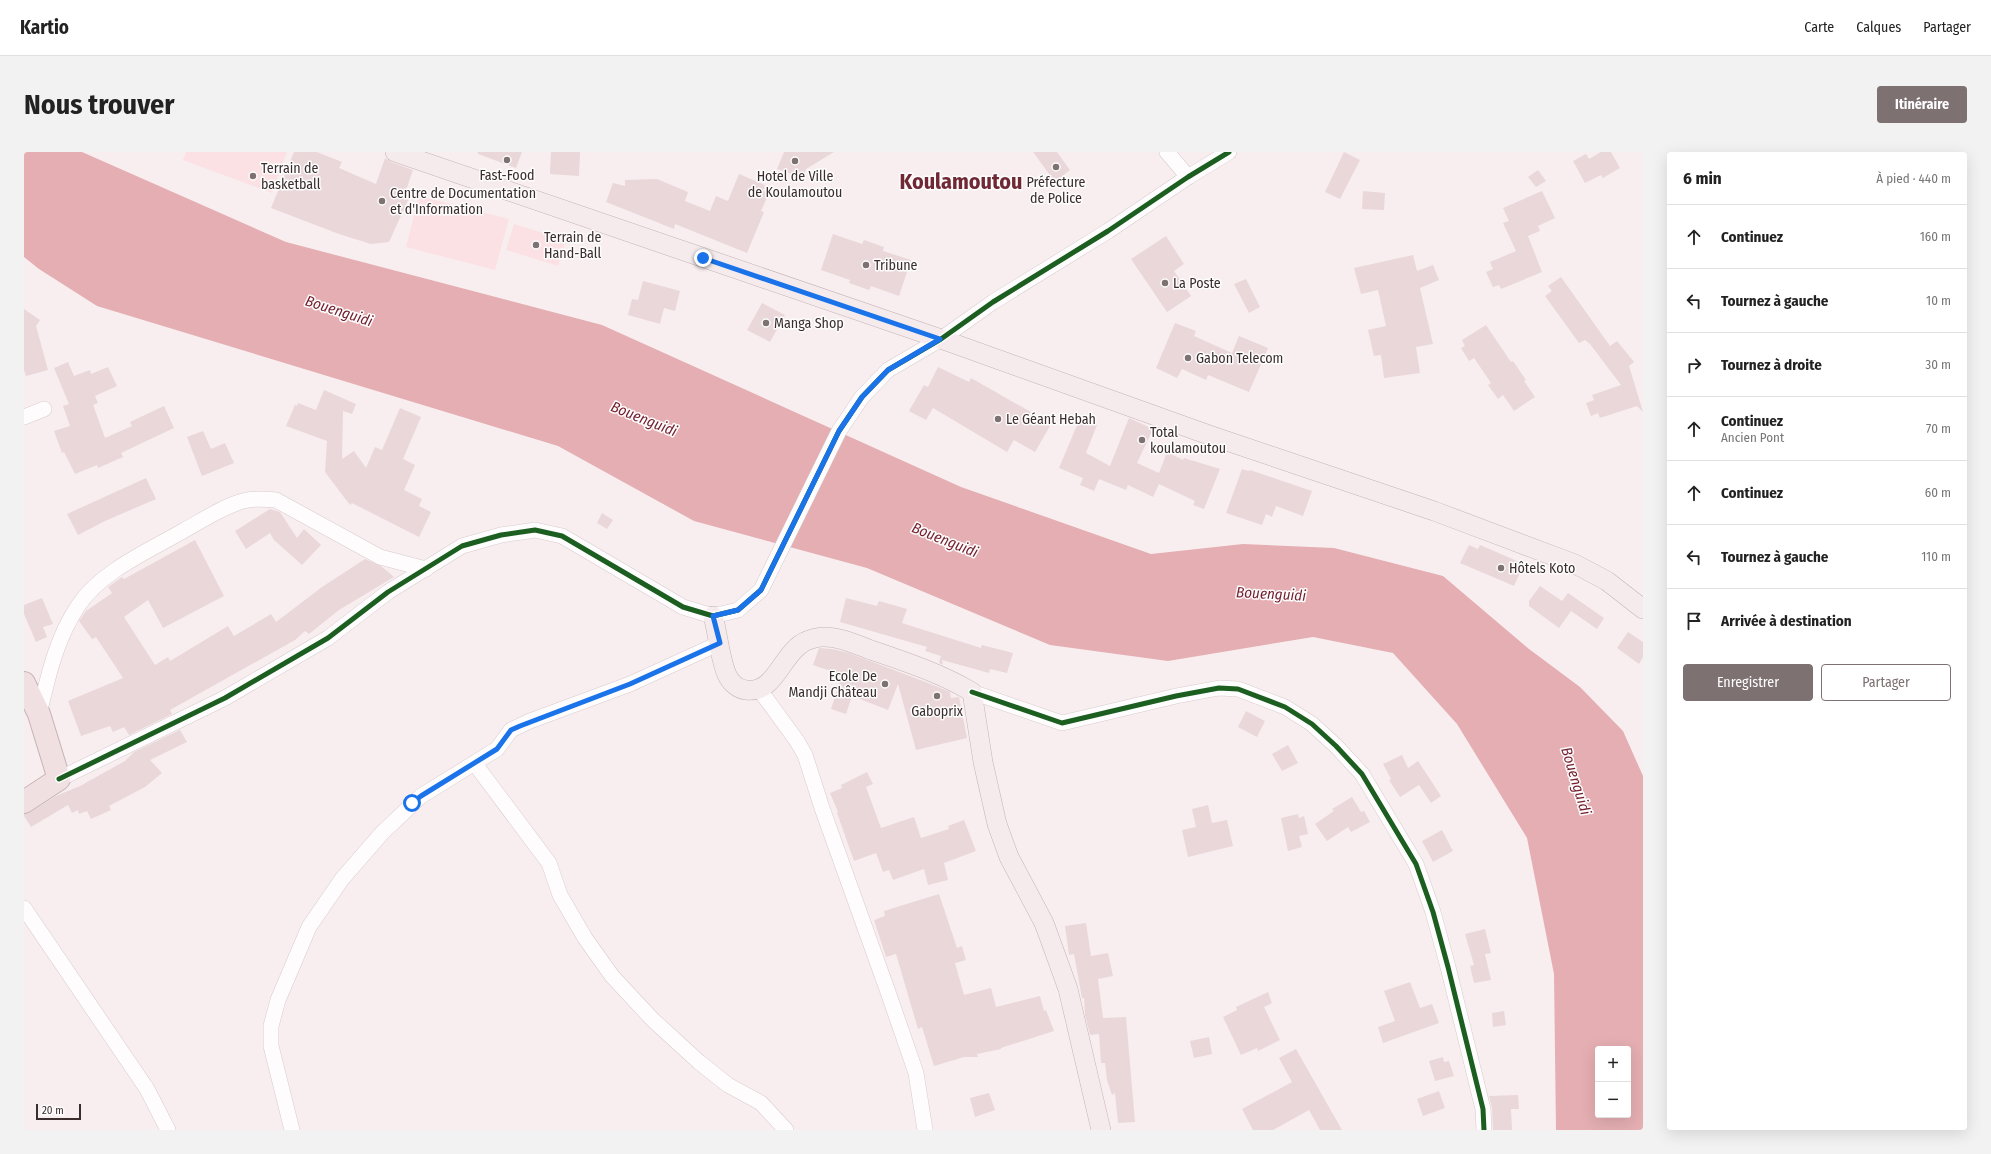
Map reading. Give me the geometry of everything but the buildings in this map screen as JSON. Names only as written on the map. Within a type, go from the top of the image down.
[{"type":"highway","points":[[24,683],[39,714],[60,779],[24,802]]},
{"type":"main road","points":[[395,152],[940,339],[1210,435],[1434,510],[1575,564],[1607,581],[1643,609]]},
{"type":"main road","points":[[713,616],[728,676],[740,689],[751,691],[759,689],[772,679],[783,662],[800,644],[821,637],[838,638],[914,665],[951,680],[972,692],[983,762],[997,824],[1009,857],[1044,923],[1056,953],[1068,989],[1101,1130]]},
{"type":"street","points":[[1167,152],[1188,177]]},
{"type":"street","points":[[60,779],[225,698],[328,638],[388,592],[462,546],[501,535],[535,530],[562,536],[683,607],[713,616],[738,610],[761,590],[839,431],[862,397],[888,370],[940,339],[994,302],[1108,231],[1188,177],[1229,152]]},
{"type":"street","points":[[24,417],[44,409]]},
{"type":"street","points":[[39,714],[52,662],[63,632],[78,605],[94,588],[122,566],[226,507],[259,498],[276,500],[380,557],[426,569]]},
{"type":"street","points":[[292,1130],[271,1046],[271,1026],[278,1000],[309,927],[342,878],[404,810],[421,796],[497,749],[511,730],[630,684],[720,643]]},
{"type":"street","points":[[972,692],[1062,723],[1176,696],[1219,688],[1238,689],[1285,707],[1312,724],[1336,746],[1362,774],[1416,864],[1433,912],[1448,967],[1483,1109],[1484,1130]]},
{"type":"street","points":[[759,689],[797,741],[805,755],[822,808],[916,1074],[925,1130]]},
{"type":"street","points":[[475,764],[549,863],[560,895],[585,938],[612,976],[653,1020],[699,1062],[728,1085],[761,1103],[786,1130]]},
{"type":"street","points":[[24,908],[147,1090],[168,1130]]},
{"type":"shaded area","name":"Terrain de basketball","points":[[186,152],[287,152],[272,193],[183,160]]},
{"type":"shaded area","points":[[419,196],[509,219],[495,270],[406,247]]},
{"type":"shaded area","name":"Terrain de Hand-Ball","points":[[514,224],[566,240],[558,266],[506,250]]},
{"type":"water","name":"Bouenguidi","points":[[24,152],[82,152],[286,242],[602,325],[961,487],[1151,554],[1243,544],[1334,548],[1443,576],[1529,649],[1580,687],[1623,731],[1643,776],[1643,1130],[1556,1130],[1554,974],[1527,838],[1457,724],[1393,653],[1313,637],[1168,661],[1050,645],[867,568],[694,521],[558,446],[97,306],[39,269],[24,257]]},
{"type":"cycle path","points":[[59,779],[225,698],[328,638],[388,592],[462,546],[501,535],[535,530],[562,536],[683,607],[713,616],[738,610],[761,590],[839,431],[862,397],[888,370],[941,339],[993,302],[1108,231],[1188,177],[1229,152]]},
{"type":"cycle path","points":[[972,692],[1062,723],[1176,696],[1219,688],[1238,689],[1285,707],[1312,724],[1336,746],[1362,774],[1416,864],[1433,912],[1448,967],[1483,1109],[1484,1130]]},
{"type":"place","name":"Fast-Food","points":[[507,160]]},
{"type":"place","name":"Hotel de Ville de Koulamoutou","points":[[795,161]]},
{"type":"place","name":"Préfecture de Police","points":[[1056,167]]},
{"type":"place","name":"Terrain de basketball","points":[[253,176]]},
{"type":"place","name":"Centre de Documentation et d'Information","points":[[382,201]]},
{"type":"place","name":"Terrain de Hand-Ball","points":[[536,245]]},
{"type":"place","name":"Tribune","points":[[866,265]]},
{"type":"place","name":"La Poste","points":[[1165,283]]},
{"type":"place","name":"Manga Shop","points":[[766,323]]},
{"type":"place","name":"Gabon Telecom","points":[[1188,358]]},
{"type":"place","name":"Le Géant Hebah","points":[[998,419]]},
{"type":"place","name":"Total koulamoutou","points":[[1142,440]]},
{"type":"place","name":"Hôtels Koto","points":[[1501,568]]},
{"type":"place","name":"Ecole De Mandji Château","points":[[885,684]]},
{"type":"place","name":"Gaboprix","points":[[937,696]]},
{"type":"district","name":"Koulamoutou","points":[[961,181]]},
{"type":"route","points":[[412,803],[497,749],[503,743],[511,730],[530,721],[630,684],[682,662],[720,643],[713,616],[738,610],[761,590],[839,431],[862,397],[888,370],[940,339],[731,266],[703,258]]}]
